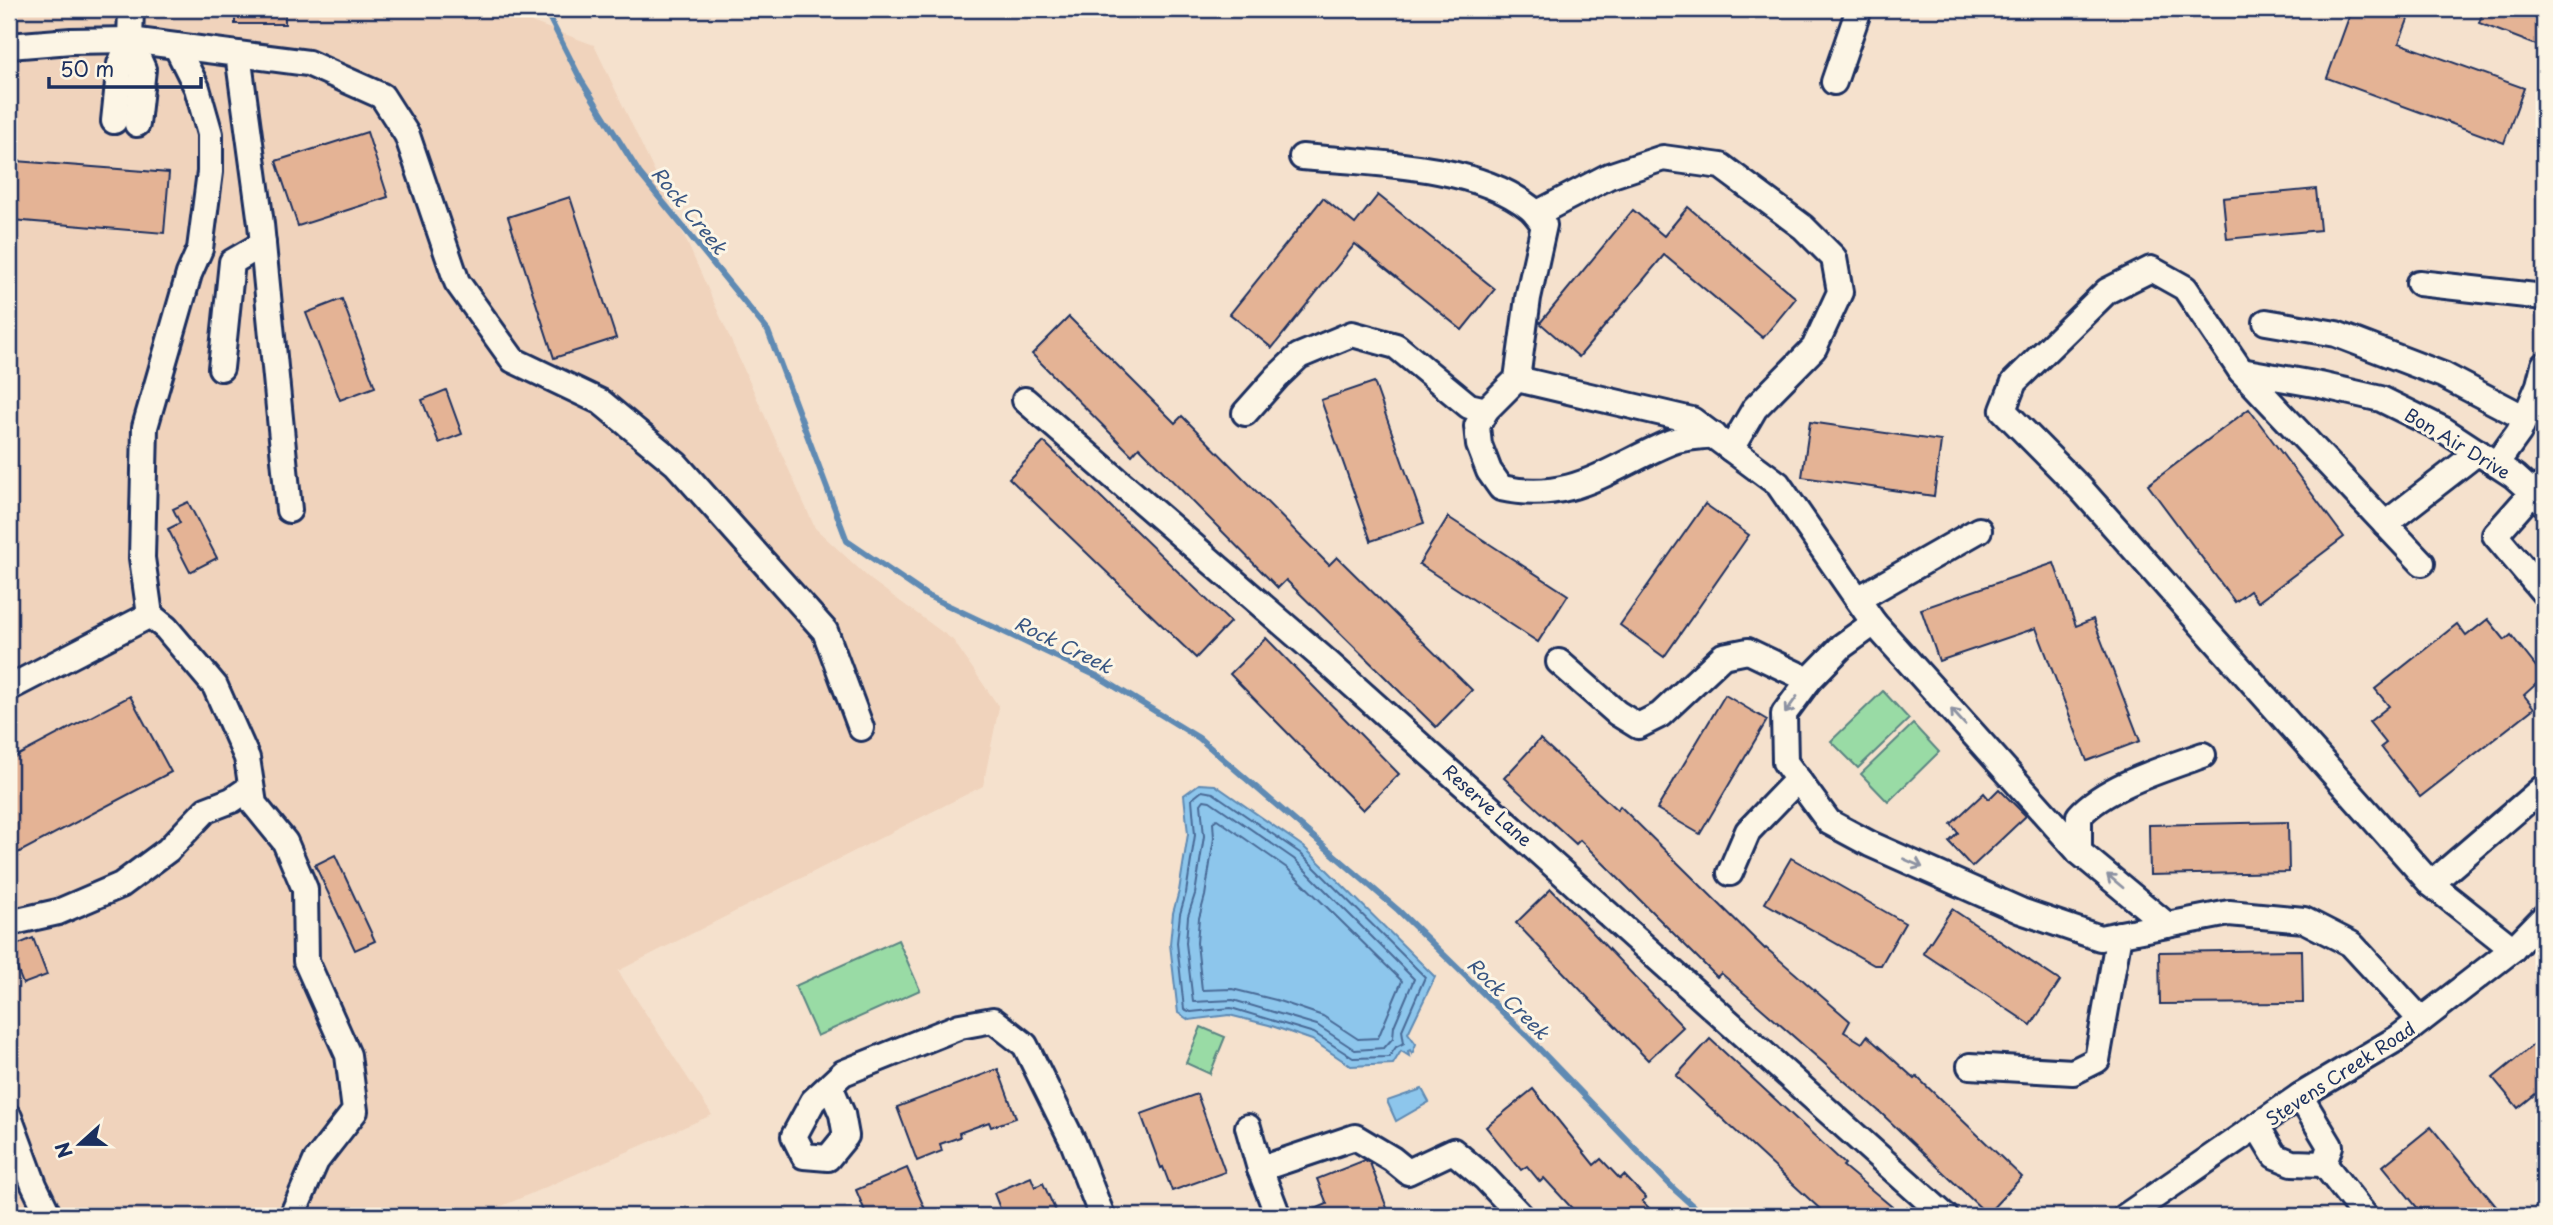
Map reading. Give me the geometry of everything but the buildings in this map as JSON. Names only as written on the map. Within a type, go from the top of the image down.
[{"type":"street","points":[[126,123],[120,64],[130,40],[131,9]]},
{"type":"street","points":[[1835,82],[1859,9]]},
{"type":"street","points":[[9,46],[130,40],[308,63],[382,96],[407,135],[457,282],[513,360],[601,402],[676,464],[825,631],[861,728]]},
{"type":"street","points":[[176,46],[197,88],[210,134],[209,172],[200,249],[189,274],[145,427],[142,558],[150,615],[166,628],[215,686],[247,758],[254,804],[285,842],[305,889],[306,961],[348,1055],[355,1111],[316,1161],[292,1216]]},
{"type":"street","points":[[237,54],[263,244],[289,510]]},
{"type":"street","points":[[1301,157],[1401,166],[1491,185],[1531,209],[1535,214],[1544,225],[1528,298],[1517,379],[1486,410],[1477,426],[1479,445],[1489,471],[1501,488],[1544,492],[1593,481],[1673,441],[1723,442],[1814,348],[1840,292],[1834,258],[1803,227],[1721,166],[1663,158],[1609,176],[1535,214]]},
{"type":"street","points":[[221,368],[232,262],[263,244]]},
{"type":"street","points":[[2422,563],[2241,371],[2185,288],[2151,269],[2107,290],[2014,383],[2003,410],[2081,488],[2431,884],[2513,949]]},
{"type":"street","points":[[2418,283],[2544,297]]},
{"type":"street","points":[[2266,321],[2336,334],[2443,375],[2525,418]]},
{"type":"street","points":[[1245,413],[1299,356],[1352,334],[1396,346],[1469,406],[1486,410]]},
{"type":"street","points":[[2385,524],[2487,458],[2519,432],[2539,385],[2544,365]]},
{"type":"street","name":"Bon Air Drive","points":[[2241,371],[2381,399],[2444,430],[2540,493]]},
{"type":"street","points":[[1517,379],[1692,419],[1778,485],[1874,623],[2079,852],[2167,925]]},
{"type":"street","name":"Reserve Lane","points":[[1025,400],[1326,661],[1945,1216]]},
{"type":"street","points":[[2540,493],[2495,536],[2544,593]]},
{"type":"street","points":[[1858,599],[1979,530]]},
{"type":"street","points":[[9,688],[150,615]]},
{"type":"street","points":[[1874,623],[1842,646],[1808,680],[1784,714],[1786,762],[1829,822],[1870,844],[2021,911],[2100,938],[2229,913],[2304,920],[2351,944],[2421,1020]]},
{"type":"street","points":[[1559,662],[1617,713],[1638,726],[1660,715],[1723,656],[1748,651],[1808,680]]},
{"type":"street","points":[[2079,852],[2078,816],[2088,806],[2142,776],[2203,755]]},
{"type":"street","points":[[1730,873],[1748,831],[1798,779]]},
{"type":"street","points":[[9,923],[58,912],[121,885],[168,850],[206,810],[233,800],[251,787]]},
{"type":"street","points":[[2431,884],[2544,787]]},
{"type":"street","name":"Stevens Creek Road","points":[[2126,1216],[2300,1096],[2398,1038],[2513,949],[2544,917]]},
{"type":"street","points":[[1970,1066],[2073,1072],[2097,1060],[2119,934]]},
{"type":"street","points":[[830,1086],[843,1073],[960,1026],[993,1020],[1025,1045],[1073,1142],[1102,1216]]},
{"type":"street","points":[[2300,1096],[2330,1146],[2324,1164]]},
{"type":"street","points":[[9,1116],[34,1185],[49,1216]]},
{"type":"street","points":[[2257,1126],[2275,1156],[2292,1163],[2324,1164],[2365,1216]]},
{"type":"street","points":[[1248,1127],[1278,1216]]},
{"type":"street","points":[[1260,1169],[1355,1138],[1392,1159],[1408,1172],[1453,1152],[1485,1178],[1521,1216]]},
{"type":"shaded area","points":[[9,9],[481,9],[529,21],[594,45],[673,211],[815,528],[871,580],[953,640],[999,707],[983,786],[618,971],[712,1115],[479,1216],[9,1216]]},
{"type":"green space","points":[[1883,691],[1909,719],[1858,768],[1831,741]]},
{"type":"green space","points":[[1913,724],[1939,752],[1888,802],[1861,774]]},
{"type":"green space","points":[[898,940],[920,990],[817,1036],[795,986]]},
{"type":"green space","points":[[1201,1027],[1225,1037],[1210,1074],[1186,1063]]},
{"type":"water","points":[[1199,784],[1215,785],[1304,847],[1435,977],[1408,1033],[1416,1044],[1412,1054],[1410,1050],[1409,1056],[1401,1051],[1393,1064],[1351,1066],[1312,1040],[1269,1025],[1229,1015],[1189,1020],[1178,1013],[1170,944],[1188,834],[1184,795]]},
{"type":"water","points":[[1422,1089],[1429,1102],[1396,1121],[1387,1101]]},
{"type":"waterway","name":"Rock Creek","points":[[545,9],[581,80],[640,174],[768,331],[847,541],[926,595],[1099,677],[1199,738],[1398,910],[1527,1036],[1675,1190],[1704,1216]]}]
